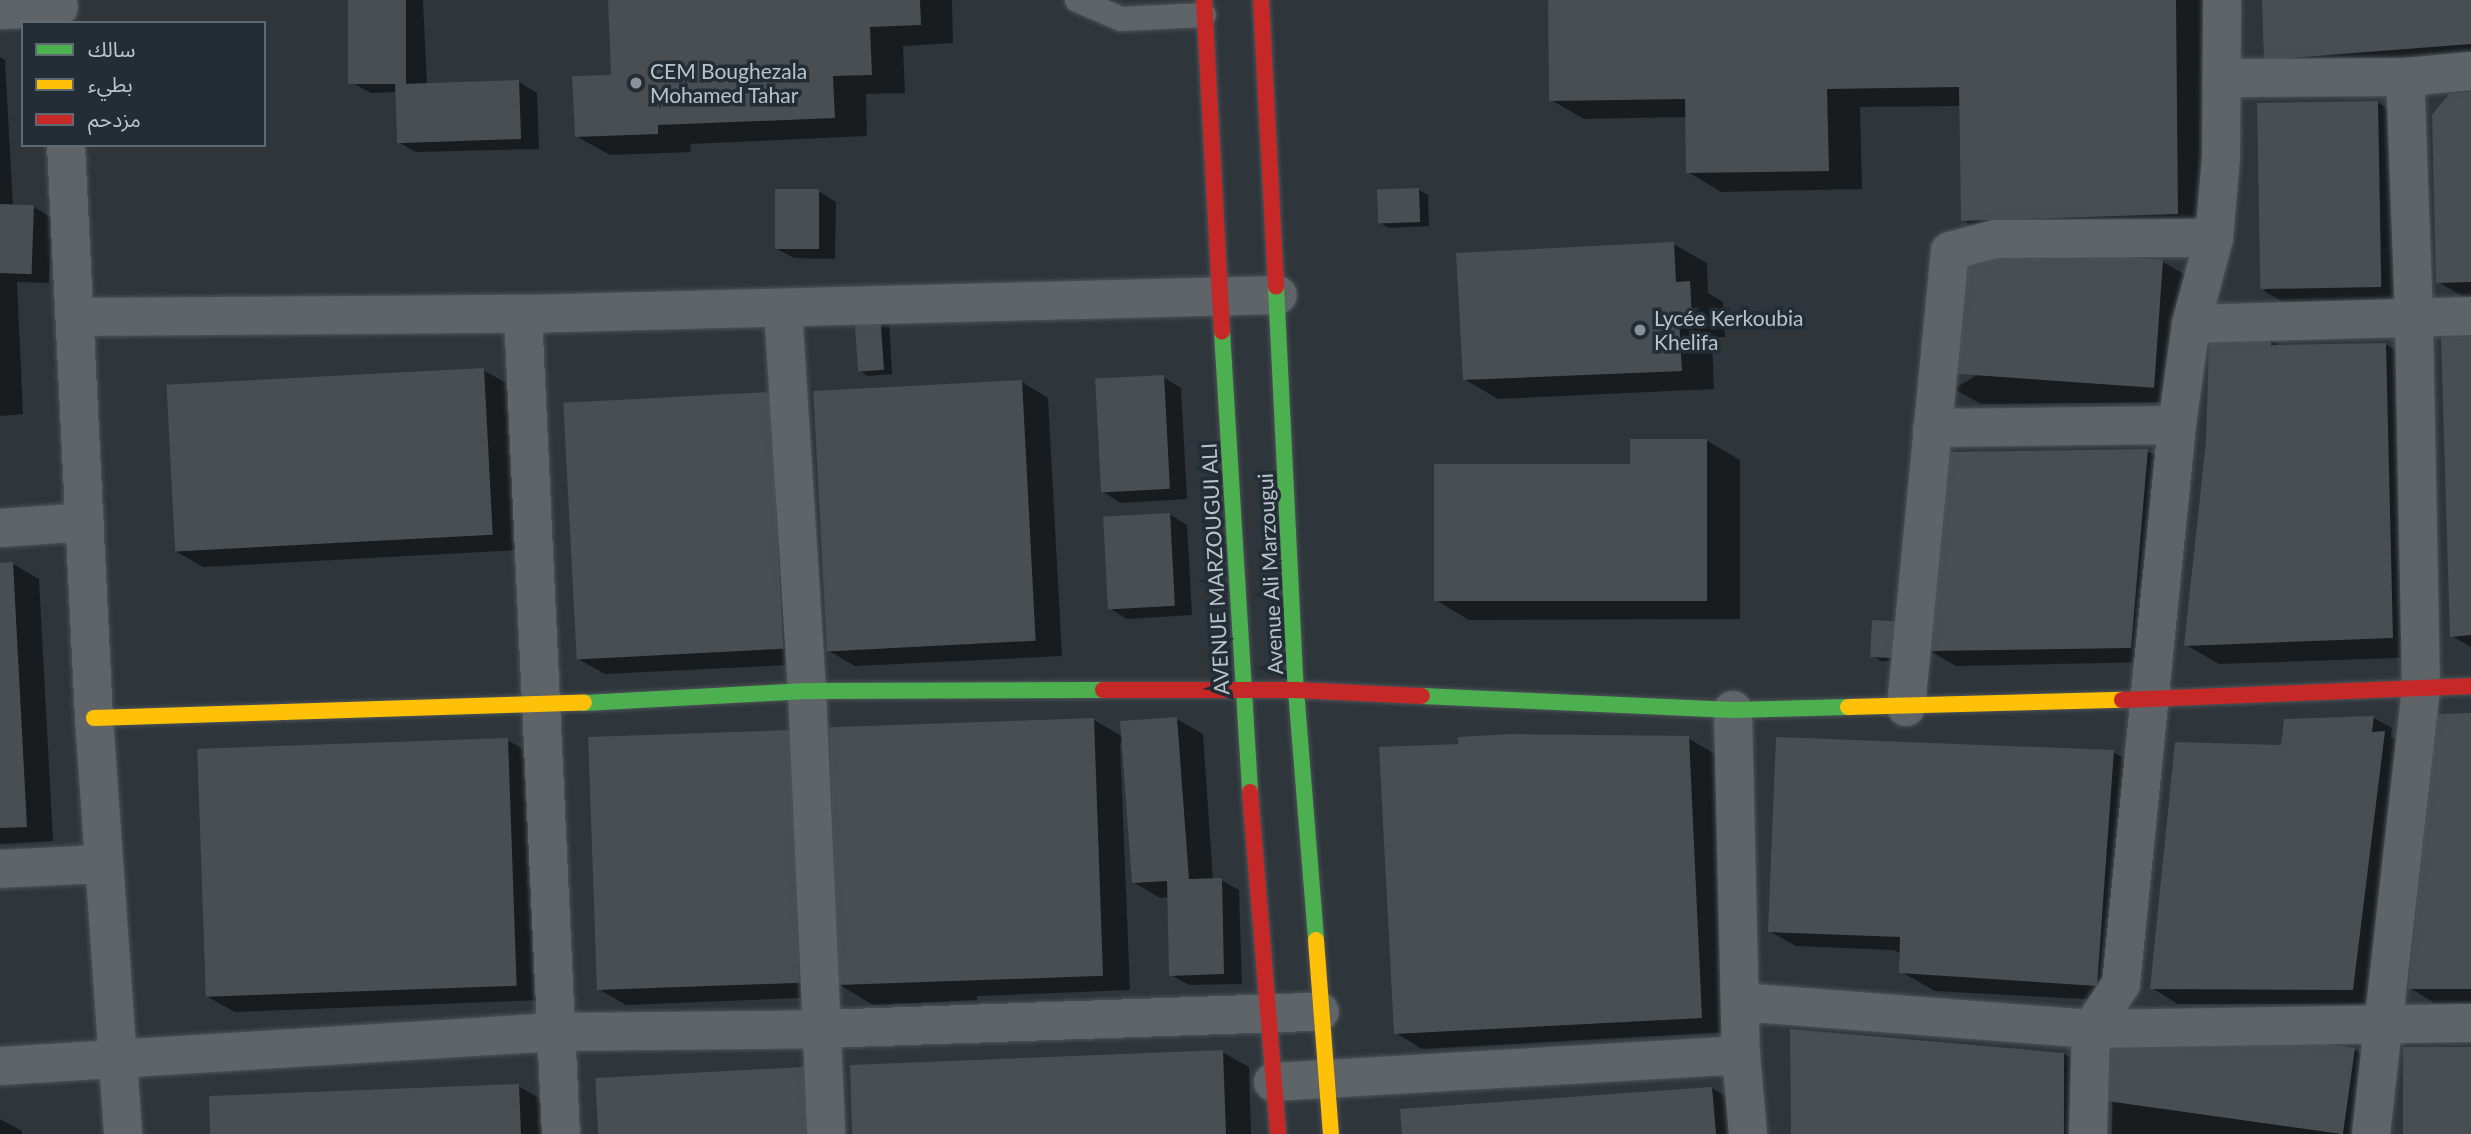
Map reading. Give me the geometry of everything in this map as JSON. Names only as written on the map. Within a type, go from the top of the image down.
[{"type":"street","points":[[2088,1134],[2091,1029],[2121,984],[2176,425],[2190,324],[2214,238],[2221,158],[2222,0]]},
{"type":"street","name":"Avenue Ali Marzougui","points":[[1262,6],[1296,690],[1331,1134]]},
{"type":"street","name":"AVENUE MARZOUGUI ALI","points":[[1204,7],[1242,690],[1278,1134]]},
{"type":"street","points":[[0,10],[59,10]]},
{"type":"street","points":[[2223,78],[2405,77],[2471,71]]},
{"type":"street","points":[[2371,1134],[2421,687],[2414,317],[2405,77]]},
{"type":"street","points":[[66,147],[94,718],[123,1134]]},
{"type":"street","points":[[1906,707],[1950,251],[1995,239],[2214,238]]},
{"type":"street","points":[[75,317],[523,314],[1278,295]]},
{"type":"street","points":[[783,309],[807,691],[826,1134]]},
{"type":"street","points":[[523,314],[561,1134]]},
{"type":"street","points":[[2190,324],[2471,316]]},
{"type":"street","points":[[1932,428],[2176,425]]},
{"type":"street","points":[[0,527],[85,522]]},
{"type":"street","points":[[94,718],[543,705],[807,691],[1296,690],[1734,710],[1906,707],[2471,686]]},
{"type":"street","points":[[1734,710],[1741,1055],[1748,1134]]},
{"type":"street","points":[[0,869],[103,864]]},
{"type":"street","points":[[1740,1002],[2091,1029],[2471,1023]]},
{"type":"street","points":[[0,1066],[556,1032],[822,1029],[1320,1012]]},
{"type":"street","points":[[1273,1082],[1741,1055]]},
{"type":"lane","points":[[1077,0],[1121,19],[1204,7]]},
{"type":"building","points":[[348,0],[406,0],[406,84],[348,84]]},
{"type":"building","points":[[608,0],[920,0],[921,25],[870,27],[872,75],[833,76],[835,118],[658,125],[658,134],[575,137],[572,76],[611,75]]},
{"type":"building","points":[[1548,0],[2176,0],[2178,214],[1961,221],[1959,87],[1827,89],[1829,171],[1686,173],[1685,99],[1549,101]]},
{"type":"building","points":[[2262,0],[2471,0],[2471,44],[2264,60]]},
{"type":"building","points":[[519,80],[521,139],[397,143],[395,84]]},
{"type":"building","points":[[2471,92],[2471,282],[2436,283],[2432,115],[2450,93]]},
{"type":"building","points":[[2378,101],[2381,287],[2260,289],[2257,103]]},
{"type":"building","points":[[1419,188],[1420,222],[1378,223],[1377,189]]},
{"type":"building","points":[[775,189],[819,189],[819,249],[775,249]]},
{"type":"building","points":[[0,204],[34,205],[32,274],[0,273]]},
{"type":"building","points":[[1674,242],[1676,282],[1690,281],[1692,319],[1679,319],[1682,371],[1463,380],[1456,253]]},
{"type":"building","points":[[1964,246],[2163,260],[2154,388],[1956,374]]},
{"type":"building","points":[[880,312],[884,370],[858,372],[854,314]]},
{"type":"building","points":[[2471,336],[2471,635],[2450,637],[2441,337]]},
{"type":"building","points":[[2209,338],[2271,338],[2271,345],[2386,343],[2393,638],[2184,646],[2206,441]]},
{"type":"building","points":[[484,368],[493,535],[175,551],[166,385]]},
{"type":"building","points":[[1164,375],[1170,489],[1101,492],[1095,379]]},
{"type":"building","points":[[1022,380],[1036,641],[827,652],[813,391]]},
{"type":"building","points":[[770,392],[783,649],[577,659],[563,403]]},
{"type":"building","points":[[1630,439],[1707,439],[1707,601],[1434,601],[1434,464],[1630,464]]},
{"type":"building","points":[[2148,449],[2131,648],[1928,651],[1947,452]]},
{"type":"building","points":[[1170,513],[1175,606],[1108,609],[1103,517]]},
{"type":"building","points":[[13,562],[27,827],[0,828],[0,563]]},
{"type":"building","points":[[1872,620],[1911,622],[1909,659],[1870,657]]},
{"type":"building","points":[[2471,713],[2471,989],[2408,989],[2437,714]]},
{"type":"building","points":[[2374,716],[2372,732],[2385,731],[2353,990],[2150,989],[2175,742],[2281,745],[2284,719]]},
{"type":"building","points":[[1177,717],[1189,879],[1222,878],[1224,974],[1169,976],[1167,881],[1132,883],[1120,721]]},
{"type":"building","points":[[1094,718],[1103,976],[838,985],[829,727]]},
{"type":"building","points":[[791,730],[800,983],[597,990],[588,737]]},
{"type":"building","points":[[1510,734],[1689,736],[1702,1018],[1394,1034],[1379,747],[1458,744],[1458,737]]},
{"type":"building","points":[[1776,737],[2114,750],[2097,986],[1899,973],[1900,937],[1768,932]]},
{"type":"building","points":[[508,738],[517,986],[206,997],[197,749]]},
{"type":"building","points":[[2113,1014],[2355,1048],[2343,1134],[2101,1100]]},
{"type":"building","points":[[1790,1029],[2064,1053],[2064,1134],[1791,1134]]},
{"type":"building","points":[[2403,1047],[2471,1047],[2471,1134],[2403,1134]]},
{"type":"building","points":[[1223,1050],[1226,1134],[852,1134],[850,1065]]},
{"type":"building","points":[[804,1067],[808,1134],[598,1134],[595,1078]]},
{"type":"building","points":[[519,1084],[521,1134],[210,1134],[209,1096]]},
{"type":"building","points":[[1712,1087],[1716,1134],[1402,1134],[1400,1109]]},
{"type":"traffic: fast","points":[[1276,287],[1296,690],[1316,940]]},
{"type":"traffic: fast","points":[[1222,332],[1250,792]]},
{"type":"traffic: fast","points":[[584,703],[807,691],[1103,690]]},
{"type":"traffic: fast","points":[[1422,696],[1733,710],[1848,707]]},
{"type":"traffic: slow","points":[[1848,707],[2122,700]]},
{"type":"traffic: slow","points":[[94,718],[584,703]]},
{"type":"traffic: slow","points":[[1316,940],[1331,1134]]},
{"type":"traffic: jam","points":[[1204,0],[1222,332]]},
{"type":"traffic: jam","points":[[1261,0],[1276,287]]},
{"type":"traffic: jam","points":[[2122,700],[2471,686]]},
{"type":"traffic: jam","points":[[1103,690],[1296,690],[1422,696]]},
{"type":"traffic: jam","points":[[1250,792],[1278,1134]]},
{"type":"place","name":"CEM Boughezala Mohamed Tahar","points":[[636,83]]},
{"type":"place","name":"Lycée Kerkoubia Khelifa","points":[[1640,330]]}]
